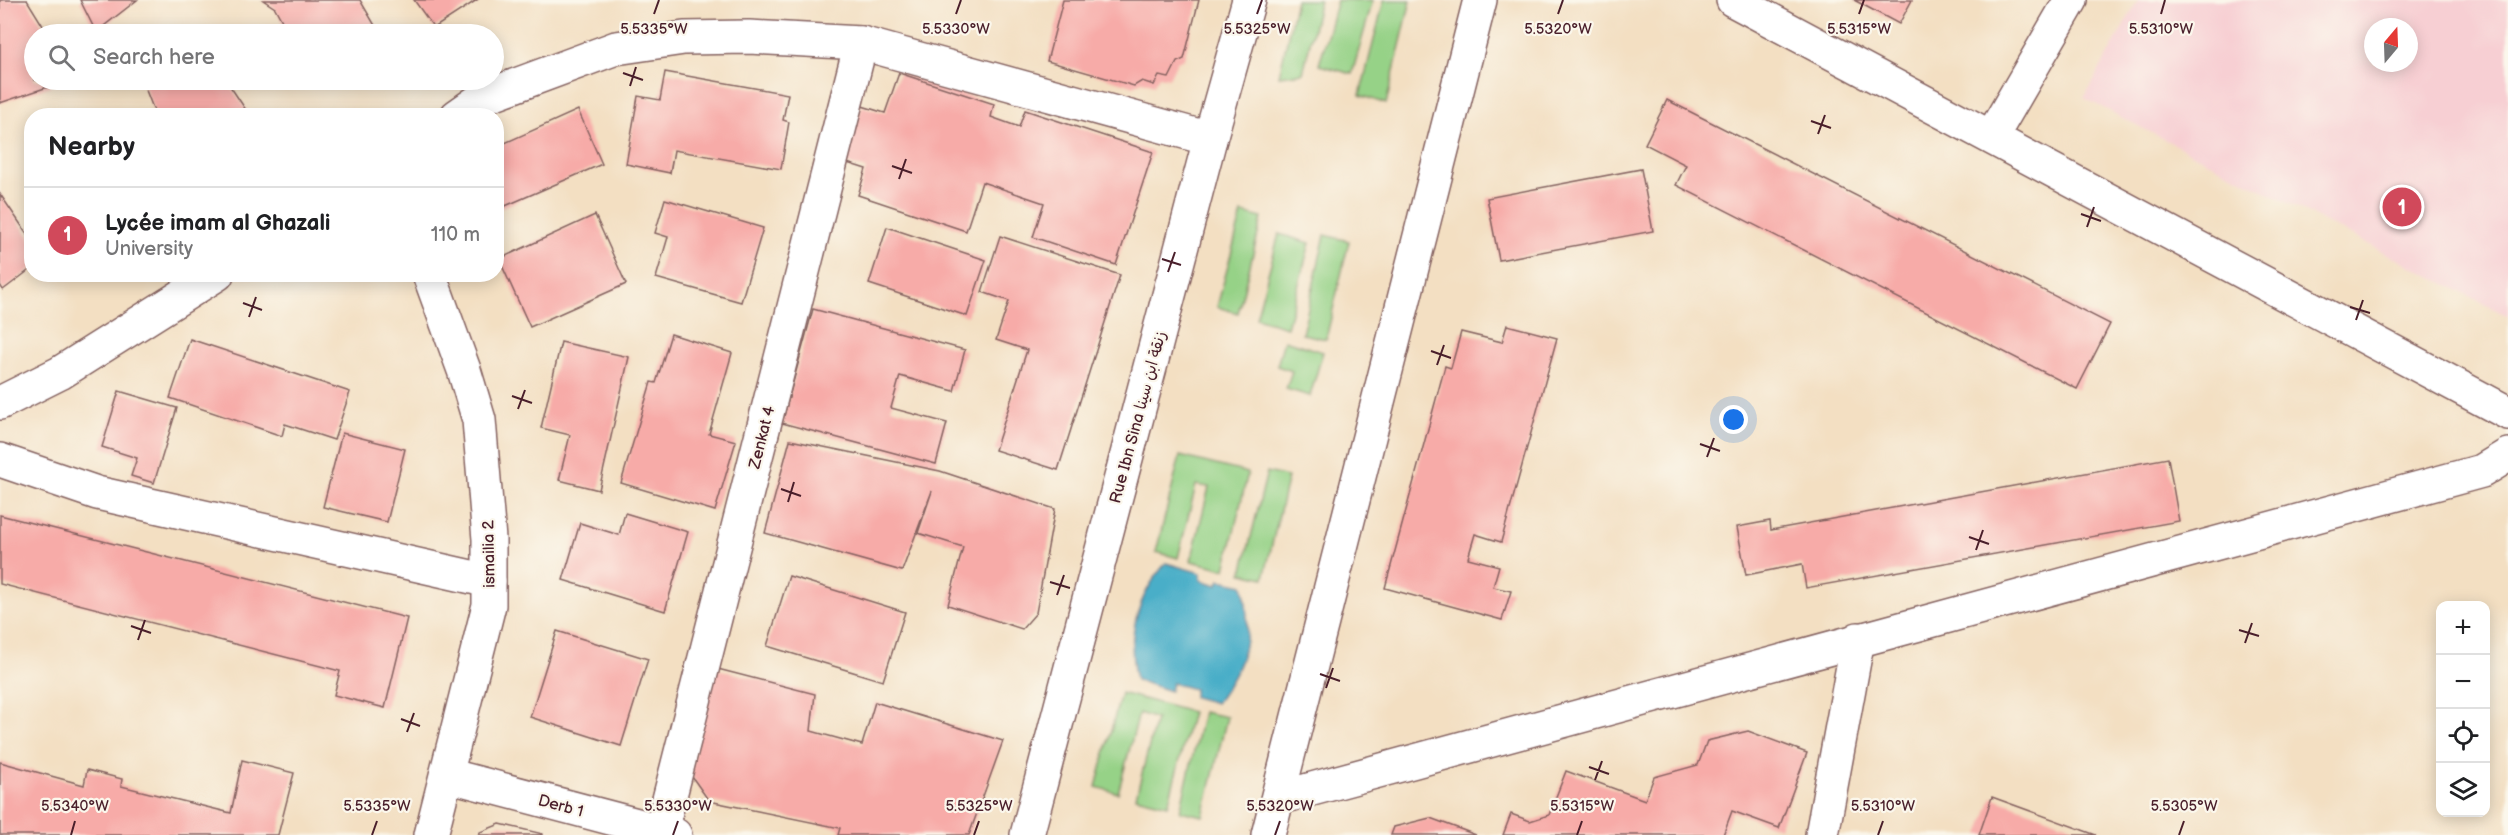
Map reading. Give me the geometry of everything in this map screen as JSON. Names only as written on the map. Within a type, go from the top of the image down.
[{"type":"street","name":"Rue Ibn Sina زنقة ابن سينا","points":[[1027,835],[1210,139],[1249,0]]},
{"type":"street","points":[[1268,835],[1480,0]]},
{"type":"street","points":[[1733,0],[2508,413]]},
{"type":"street","points":[[1992,136],[2071,0]]},
{"type":"street","points":[[504,90],[616,48],[684,38],[749,37],[861,43],[1210,139]]},
{"type":"street","name":"Zenkat 4","points":[[668,833],[861,43]]},
{"type":"street","points":[[468,108],[484,97],[503,90]]},
{"type":"street","points":[[0,403],[60,373],[204,282]]},
{"type":"street","name":"ismailia 2","points":[[431,835],[489,605],[486,479],[478,420],[464,369],[432,282]]},
{"type":"street","points":[[1278,798],[2482,471],[2508,455]]},
{"type":"street","points":[[0,460],[97,493],[489,581]]},
{"type":"street","points":[[1822,835],[1858,639]]},
{"type":"street","name":"Derb 1","points":[[447,775],[668,833]]},
{"type":"shaded area","points":[[2138,0],[2508,0],[2508,316],[2084,98]]},
{"type":"green space","points":[[1296,0],[1320,0],[1303,73],[1279,76]]},
{"type":"green space","points":[[1337,0],[1373,0],[1352,74],[1319,65]]},
{"type":"green space","points":[[1384,0],[1411,0],[1386,104],[1360,95]]},
{"type":"green space","points":[[1242,213],[1262,218],[1238,313],[1217,307]]},
{"type":"green space","points":[[1279,234],[1310,243],[1287,327],[1256,318]]},
{"type":"green space","points":[[1325,235],[1349,241],[1326,339],[1302,334]]},
{"type":"green space","points":[[1284,340],[1323,352],[1310,396],[1286,389],[1292,371],[1277,366]]},
{"type":"green space","points":[[1180,456],[1248,473],[1225,569],[1191,561],[1209,487],[1196,485],[1178,558],[1156,552]]},
{"type":"green space","points":[[1267,472],[1288,477],[1264,578],[1242,573]]},
{"type":"green space","points":[[1121,693],[1192,712],[1168,805],[1136,797],[1156,719],[1139,713],[1118,793],[1096,787]]},
{"type":"green space","points":[[1203,712],[1227,717],[1203,816],[1180,811]]},
{"type":"water","points":[[1166,563],[1201,573],[1201,580],[1217,585],[1220,580],[1243,585],[1247,619],[1244,648],[1234,674],[1216,703],[1194,697],[1194,689],[1172,683],[1170,691],[1136,680],[1132,648],[1136,618],[1148,589]]},
{"type":"building","points":[[0,0],[27,0],[42,24],[24,24],[24,90],[39,90],[0,103]]},
{"type":"building","points":[[80,0],[137,0],[106,24],[92,24]]},
{"type":"building","points":[[263,0],[360,0],[374,24],[284,24],[275,8]]},
{"type":"building","points":[[414,0],[477,0],[440,24],[431,24]]},
{"type":"building","points":[[1063,0],[1199,0],[1184,59],[1177,62],[1169,78],[1159,76],[1154,85],[1142,81],[1134,86],[1047,61]]},
{"type":"building","points":[[1854,0],[1912,0],[1899,24]]},
{"type":"building","points":[[665,72],[788,94],[783,120],[789,122],[781,169],[674,150],[670,173],[626,164],[638,96],[660,100]]},
{"type":"building","points":[[899,73],[994,104],[991,117],[1019,127],[1025,110],[1153,152],[1116,265],[1033,237],[1044,203],[982,182],[966,231],[858,195],[866,169],[844,162],[862,106],[885,113]]},
{"type":"building","points":[[146,90],[233,90],[245,108],[153,108]]},
{"type":"building","points":[[1667,100],[2110,324],[2077,389],[1676,185],[1686,165],[1645,144]]},
{"type":"building","points":[[578,110],[602,164],[504,207],[504,143]]},
{"type":"building","points":[[1641,169],[1653,231],[1499,260],[1487,198]]},
{"type":"building","points":[[0,194],[24,229],[24,274],[3,290],[0,285]]},
{"type":"building","points":[[665,199],[763,228],[741,302],[656,278],[668,237],[655,233]]},
{"type":"building","points":[[595,215],[626,284],[530,327],[504,270],[504,257]]},
{"type":"building","points":[[887,227],[986,260],[967,316],[869,284]]},
{"type":"building","points":[[1000,236],[1120,275],[1058,470],[995,450],[1027,350],[996,340],[1009,301],[982,292]]},
{"type":"building","points":[[813,309],[965,350],[954,391],[900,376],[891,408],[947,423],[936,464],[782,423]]},
{"type":"building","points":[[1507,325],[1557,338],[1501,542],[1475,534],[1468,558],[1499,566],[1493,587],[1511,591],[1502,620],[1385,588],[1445,366],[1451,368],[1461,332],[1502,342]]},
{"type":"building","points":[[671,334],[732,353],[709,434],[736,441],[715,511],[621,483],[651,382],[656,383]]},
{"type":"building","points":[[190,339],[350,392],[334,440],[285,424],[282,436],[170,398]]},
{"type":"building","points":[[561,342],[629,357],[599,490],[559,480],[570,435],[541,428]]},
{"type":"building","points":[[119,391],[177,408],[154,483],[131,476],[137,458],[102,447]]},
{"type":"building","points":[[342,433],[405,449],[387,522],[323,507]]},
{"type":"building","points":[[790,440],[940,471],[1055,509],[1036,613],[1022,629],[948,605],[963,547],[918,533],[932,491],[902,571],[765,533]]},
{"type":"building","points":[[2168,458],[2179,521],[1806,588],[1802,564],[1746,575],[1737,527],[1770,521],[1771,530]]},
{"type":"building","points":[[625,513],[688,532],[665,611],[563,580],[580,523],[619,535]]},
{"type":"building","points":[[0,515],[407,618],[385,708],[334,695],[340,671],[0,584]]},
{"type":"building","points":[[789,576],[905,612],[883,681],[767,646]]},
{"type":"building","points":[[557,631],[648,659],[621,746],[530,717]]},
{"type":"building","points":[[714,668],[815,694],[811,731],[862,745],[875,702],[1003,741],[969,835],[838,835],[840,828],[709,801],[690,774]]},
{"type":"building","points":[[1748,731],[1807,753],[1779,828],[1732,811],[1723,835],[1503,835],[1511,814],[1530,821],[1549,815],[1566,771],[1645,800],[1654,777],[1698,765],[1707,741]]},
{"type":"building","points":[[242,760],[294,773],[278,835],[0,835],[0,762],[84,785],[87,770],[122,779],[121,786],[231,813]]},
{"type":"building","points":[[1992,797],[2096,835],[1979,835]]},
{"type":"building","points":[[1430,818],[1476,835],[1391,835],[1394,827]]},
{"type":"building","points":[[500,824],[543,834],[543,835],[478,835]]},
{"type":"place","name":"Lycée imam al Ghazali","points":[[2402,207]]}]
